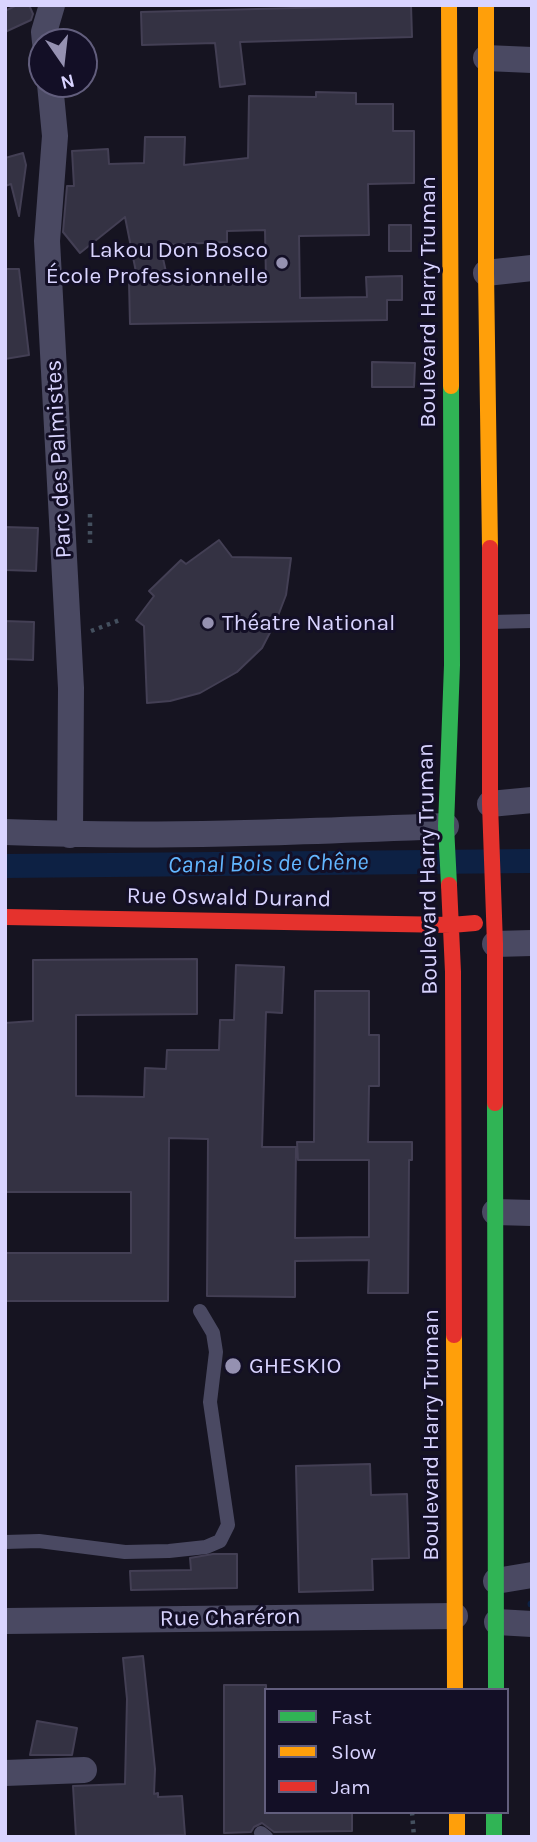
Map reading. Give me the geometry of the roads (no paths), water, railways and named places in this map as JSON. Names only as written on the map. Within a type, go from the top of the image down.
[{"type":"main road","name":"Boulevard Harry Truman","points":[[449,5],[452,665],[446,837],[451,919],[455,1688]]},
{"type":"main road","points":[[486,5],[490,804],[494,924],[496,1688]]},
{"type":"main road","name":"Rue Oswald Durand","points":[[5,917],[451,919],[494,924]]},
{"type":"main road","points":[[457,1814],[457,1837]]},
{"type":"main road","points":[[494,1814],[494,1837]]},
{"type":"street","points":[[45,28],[52,5]]},
{"type":"street","points":[[486,58],[532,60]]},
{"type":"street","name":"Parc des Palmistes","points":[[51,98],[55,136],[47,241],[71,688],[70,835]]},
{"type":"street","points":[[486,273],[532,268]]},
{"type":"street","points":[[490,804],[532,800]]},
{"type":"street","points":[[5,832],[70,835],[446,837]]},
{"type":"street","points":[[494,924],[532,943]]},
{"type":"street","points":[[495,1212],[532,1213]]},
{"type":"street","points":[[496,1581],[532,1576]]},
{"type":"street","name":"Rue Charéron","points":[[5,1621],[455,1616]]},
{"type":"street","points":[[497,1622],[532,1624]]},
{"type":"street","points":[[5,1773],[84,1770]]},
{"type":"lane","points":[[491,622],[532,621]]},
{"type":"lane","points":[[5,1542],[39,1541],[125,1552],[206,1547],[220,1541],[228,1525],[211,1402],[216,1352],[213,1333],[200,1311]]},
{"type":"waterway","name":"Canal Bois de Chêne","points":[[5,866],[532,861]]},
{"type":"place","name":"Lakou Don Bosco École Professionnelle","points":[[282,263]]},
{"type":"place","name":"Théatre National","points":[[208,623]]},
{"type":"place","name":"GHESKIO","points":[[233,1366]]}]
